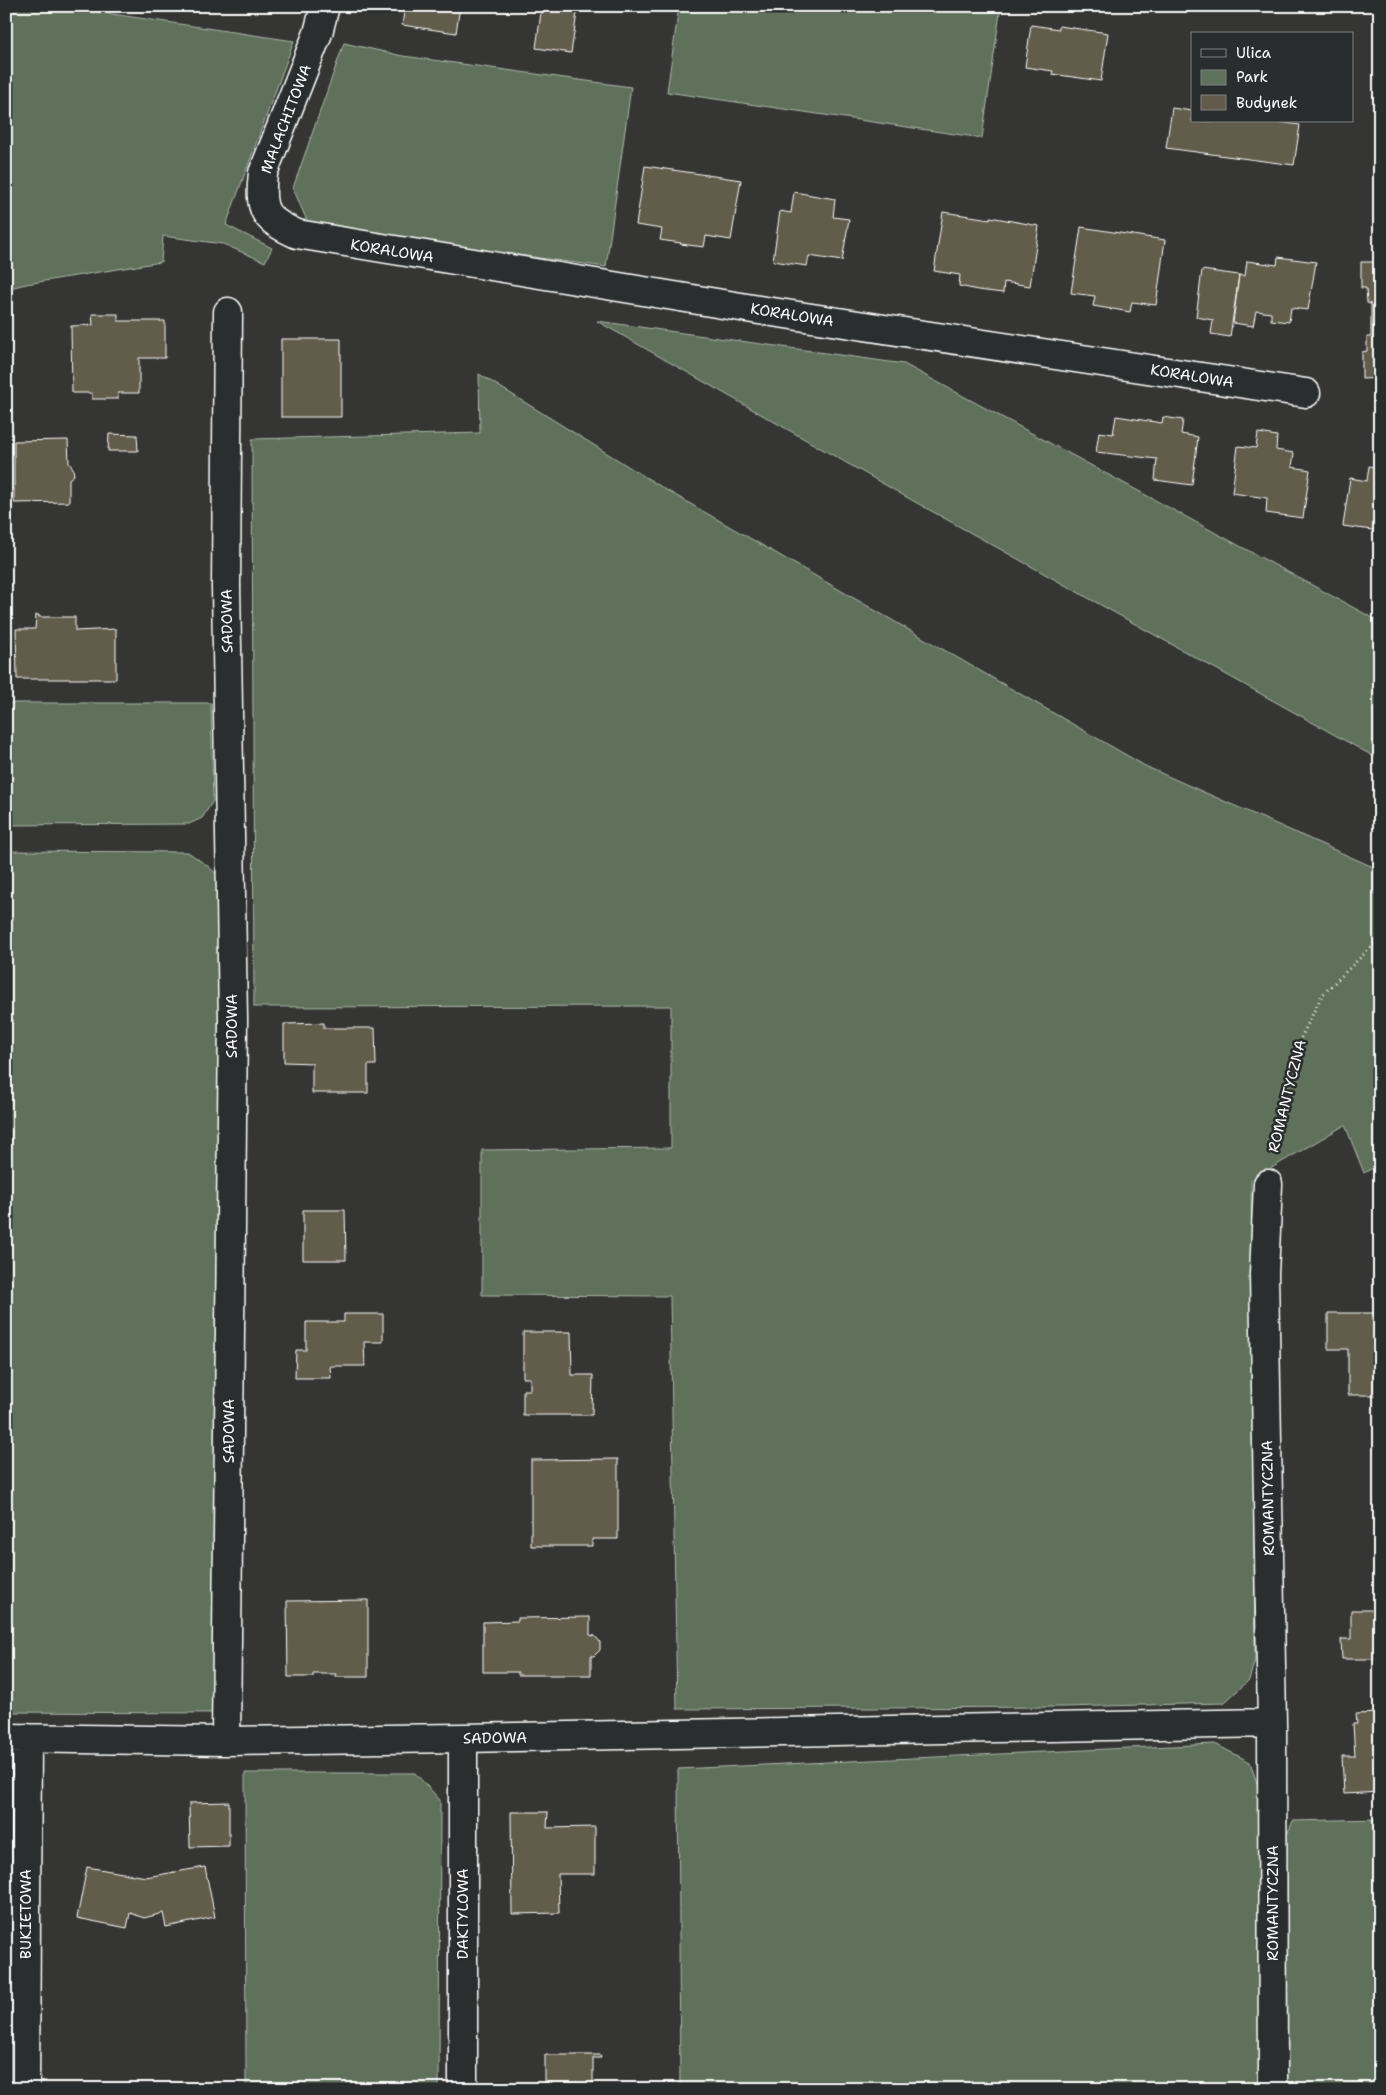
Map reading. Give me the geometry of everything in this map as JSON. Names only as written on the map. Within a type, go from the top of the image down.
[{"type":"street","name":"MALACHITOWA","points":[[280,226],[265,212],[261,196],[263,173],[318,33],[325,6]]},
{"type":"street","name":"KORALOWA","points":[[280,226],[297,234],[324,240],[749,308],[1306,393]]},
{"type":"street","name":"SADOWA","points":[[226,1741],[233,1020],[226,586],[228,312]]},
{"type":"street","name":"ROMANTYCZNA","points":[[1268,1184],[1264,1274],[1272,1723],[1273,2089]]},
{"type":"street","name":"SADOWA","points":[[17,1738],[226,1741],[673,1736],[1272,1723]]},
{"type":"street","name":"BUKIETOWA","points":[[17,1738],[25,2089]]},
{"type":"street","name":"DAKTYLOWA","points":[[463,1738],[463,2089]]},
{"type":"path","name":"ROMANTYCZNA","points":[[1268,1184],[1274,1134],[1289,1087],[1300,1040],[1322,995],[1368,950],[1380,942]]},
{"type":"green space","points":[[6,6],[58,6],[294,41],[226,225],[272,248],[265,262],[223,244],[163,236],[161,262],[6,289]]},
{"type":"green space","points":[[679,6],[1001,6],[982,138],[667,92]]},
{"type":"green space","points":[[344,43],[403,56],[631,87],[606,267],[336,230],[307,221],[293,188]]},
{"type":"green space","points":[[597,321],[904,364],[1380,622],[1380,760],[917,503]]},
{"type":"green space","points":[[479,374],[668,491],[1147,767],[1380,870],[1380,1164],[1364,1173],[1345,1125],[1251,1180],[1255,1660],[1249,1680],[1224,1703],[1063,1707],[677,1709],[670,1296],[482,1295],[482,1150],[671,1148],[671,1006],[254,1007],[252,439],[480,433]]},
{"type":"green space","points":[[6,703],[211,703],[213,801],[202,818],[189,824],[8,825]]},
{"type":"green space","points":[[6,851],[188,852],[220,877],[223,893],[214,1713],[6,1712]]},
{"type":"green space","points":[[1215,1744],[1250,1762],[1259,1789],[1260,2089],[680,2089],[678,1769]]},
{"type":"green space","points":[[245,1773],[415,1773],[440,1800],[439,2089],[246,2089]]},
{"type":"green space","points":[[1380,1819],[1380,2089],[1284,2089],[1284,1841],[1293,1821]]},
{"type":"building","points":[[405,6],[460,6],[456,33],[402,25]]},
{"type":"building","points":[[542,6],[578,6],[571,53],[536,48]]},
{"type":"building","points":[[1031,25],[1059,29],[1059,26],[1108,33],[1101,81],[1052,74],[1053,71],[1025,67]]},
{"type":"building","points":[[1172,108],[1191,111],[1191,122],[1279,122],[1300,125],[1294,165],[1166,148]]},
{"type":"building","points":[[645,166],[741,180],[731,240],[706,236],[704,247],[680,244],[660,240],[662,229],[636,225]]},
{"type":"building","points":[[794,192],[835,199],[833,217],[849,219],[842,261],[809,256],[807,266],[773,261],[780,211],[791,213]]},
{"type":"building","points":[[943,212],[990,219],[990,217],[1039,226],[1030,286],[1004,282],[1003,293],[978,290],[959,286],[960,275],[934,271]]},
{"type":"building","points":[[1081,227],[1165,240],[1156,305],[1132,302],[1130,312],[1110,310],[1093,306],[1095,296],[1071,293]]},
{"type":"building","points":[[1278,257],[1316,262],[1308,310],[1291,308],[1289,322],[1271,320],[1271,313],[1256,311],[1253,326],[1233,323],[1239,275],[1245,276],[1247,261],[1277,265]]},
{"type":"building","points":[[1361,262],[1380,262],[1380,378],[1362,379],[1362,352],[1367,351],[1367,337],[1371,337],[1371,304],[1367,303],[1366,288],[1361,288]]},
{"type":"building","points":[[1202,270],[1239,275],[1230,337],[1211,334],[1213,320],[1196,317]]},
{"type":"building","points":[[92,314],[118,314],[118,321],[165,321],[165,358],[139,358],[139,393],[118,393],[118,399],[92,399],[92,393],[72,393],[71,326],[93,325]]},
{"type":"building","points":[[281,339],[341,339],[341,417],[281,417]]},
{"type":"building","points":[[1116,416],[1162,423],[1163,417],[1183,420],[1181,434],[1198,437],[1192,485],[1155,480],[1157,459],[1096,452],[1099,432],[1113,434]]},
{"type":"building","points":[[1258,433],[1277,436],[1276,450],[1294,453],[1292,467],[1310,470],[1303,518],[1266,513],[1267,498],[1232,493],[1238,446],[1256,448]]},
{"type":"building","points":[[109,434],[137,435],[138,451],[108,451]]},
{"type":"building","points":[[68,440],[69,463],[73,468],[74,475],[69,479],[69,502],[14,503],[14,441]]},
{"type":"building","points":[[1369,466],[1380,468],[1380,546],[1377,545],[1379,531],[1343,526],[1350,478],[1367,481]]},
{"type":"building","points":[[36,615],[39,615],[39,617],[75,617],[75,631],[116,629],[116,679],[17,679],[16,629],[35,629]]},
{"type":"building","points":[[324,1023],[324,1028],[375,1028],[376,1065],[368,1065],[368,1093],[312,1093],[312,1063],[284,1062],[284,1024]]},
{"type":"building","points":[[303,1210],[345,1210],[346,1260],[303,1260]]},
{"type":"building","points":[[1328,1313],[1380,1313],[1380,1395],[1348,1395],[1348,1349],[1328,1349]]},
{"type":"building","points":[[344,1314],[383,1314],[383,1342],[364,1342],[365,1366],[330,1366],[331,1378],[295,1378],[296,1350],[306,1350],[306,1322],[344,1322]]},
{"type":"building","points":[[523,1332],[571,1332],[572,1375],[593,1375],[592,1415],[523,1415],[523,1390],[530,1390],[530,1378],[523,1378]]},
{"type":"building","points":[[618,1459],[618,1539],[592,1539],[592,1546],[531,1546],[531,1460]]},
{"type":"building","points":[[368,1600],[368,1677],[335,1677],[336,1674],[313,1674],[313,1677],[288,1677],[287,1601]]},
{"type":"building","points":[[1351,1610],[1380,1610],[1380,1659],[1342,1659],[1341,1639],[1351,1639]]},
{"type":"building","points":[[590,1617],[590,1635],[595,1636],[600,1642],[600,1650],[594,1656],[591,1656],[591,1675],[518,1675],[518,1672],[483,1672],[483,1622],[518,1621],[518,1618]]},
{"type":"building","points":[[1380,1713],[1380,1792],[1344,1794],[1342,1756],[1355,1756],[1353,1724],[1357,1724],[1356,1714]]},
{"type":"building","points":[[229,1802],[229,1846],[190,1847],[189,1803]]},
{"type":"building","points":[[511,1812],[548,1812],[547,1828],[595,1827],[595,1874],[558,1874],[559,1913],[512,1914]]},
{"type":"building","points":[[87,1867],[146,1877],[205,1867],[215,1917],[166,1927],[163,1913],[144,1918],[130,1913],[127,1928],[77,1918]]},
{"type":"building","points":[[545,2055],[600,2055],[601,2058],[593,2058],[593,2089],[536,2089],[536,2086],[545,2086]]}]
